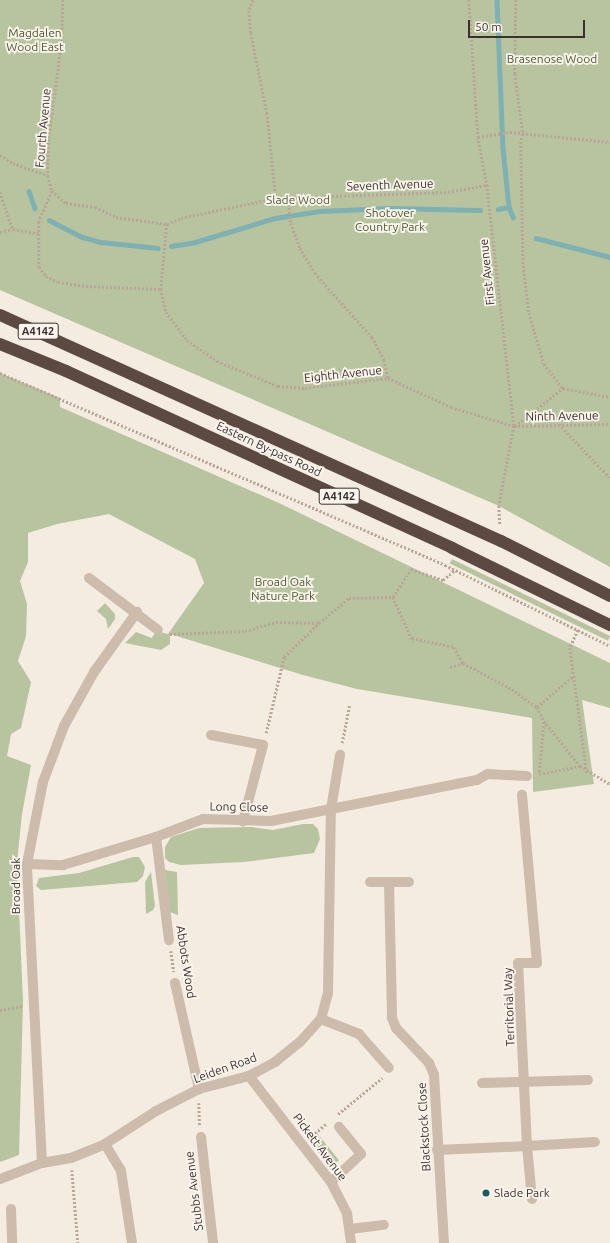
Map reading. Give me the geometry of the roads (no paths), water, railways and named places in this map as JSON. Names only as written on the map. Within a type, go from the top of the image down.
[{"type":"highway","name":"Eastern By-pass Road","points":[[0,315],[501,541],[610,596]]},
{"type":"highway","name":"Eastern By-pass Road","points":[[0,344],[66,371],[438,541],[610,626]]},
{"type":"street","points":[[89,578],[137,612],[158,630]]},
{"type":"street","name":"Broad Oak","points":[[42,1163],[27,864],[43,782],[64,726],[94,672],[137,612]]},
{"type":"street","points":[[211,735],[263,745],[244,821]]},
{"type":"street","name":"Leiden Road","points":[[0,1179],[42,1163],[71,1158],[105,1144],[156,1111],[199,1089],[248,1076],[285,1054],[300,1042],[321,1019],[328,993],[330,809],[340,755]]},
{"type":"street","name":"Long Close","points":[[27,864],[63,865],[156,838],[204,819],[270,821],[477,780],[488,774],[527,776]]},
{"type":"street","name":"Territorial Way","points":[[522,795],[536,963],[518,963],[527,1146],[532,1200]]},
{"type":"street","name":"Abbots Wood","points":[[156,838],[169,940]]},
{"type":"street","points":[[370,882],[409,882]]},
{"type":"street","name":"Blackstock Close","points":[[389,882],[392,1018],[396,1028],[429,1063],[434,1075],[437,1150],[444,1243]]},
{"type":"street","name":"Abbots Wood","points":[[175,982],[199,1089]]},
{"type":"street","points":[[321,1019],[359,1034],[389,1068]]},
{"type":"street","name":"Pickett Avenue","points":[[248,1076],[331,1182],[343,1202],[350,1229],[351,1243]]},
{"type":"street","points":[[482,1083],[588,1080]]},
{"type":"street","points":[[331,1182],[361,1154],[339,1127]]},
{"type":"street","name":"Stubbs Avenue","points":[[200,1137],[213,1243]]},
{"type":"street","points":[[437,1150],[595,1142]]},
{"type":"street","points":[[105,1144],[121,1171],[132,1243]]},
{"type":"street","points":[[11,1210],[12,1243]]},
{"type":"street","points":[[350,1229],[384,1225]]},
{"type":"waterway","points":[[497,0],[503,148],[509,207],[513,217]]},
{"type":"waterway","points":[[29,191],[35,208]]},
{"type":"waterway","points":[[498,209],[509,207]]},
{"type":"waterway","points":[[171,246],[195,242],[275,218],[320,211],[388,208],[480,210]]},
{"type":"waterway","points":[[49,220],[83,237],[101,242],[158,248]]},
{"type":"waterway","points":[[536,238],[610,257]]},
{"type":"place","name":"Slade Park","points":[[486,1193]]},
{"type":"park label","name":"Magdalen Wood East","points":[[35,40]]},
{"type":"park label","name":"Brasenose Wood","points":[[552,59]]},
{"type":"park label","name":"Slade Wood","points":[[298,200]]},
{"type":"park label","name":"Shotover Country Park","points":[[390,220]]},
{"type":"park label","name":"Broad Oak Nature Park","points":[[283,589]]}]
